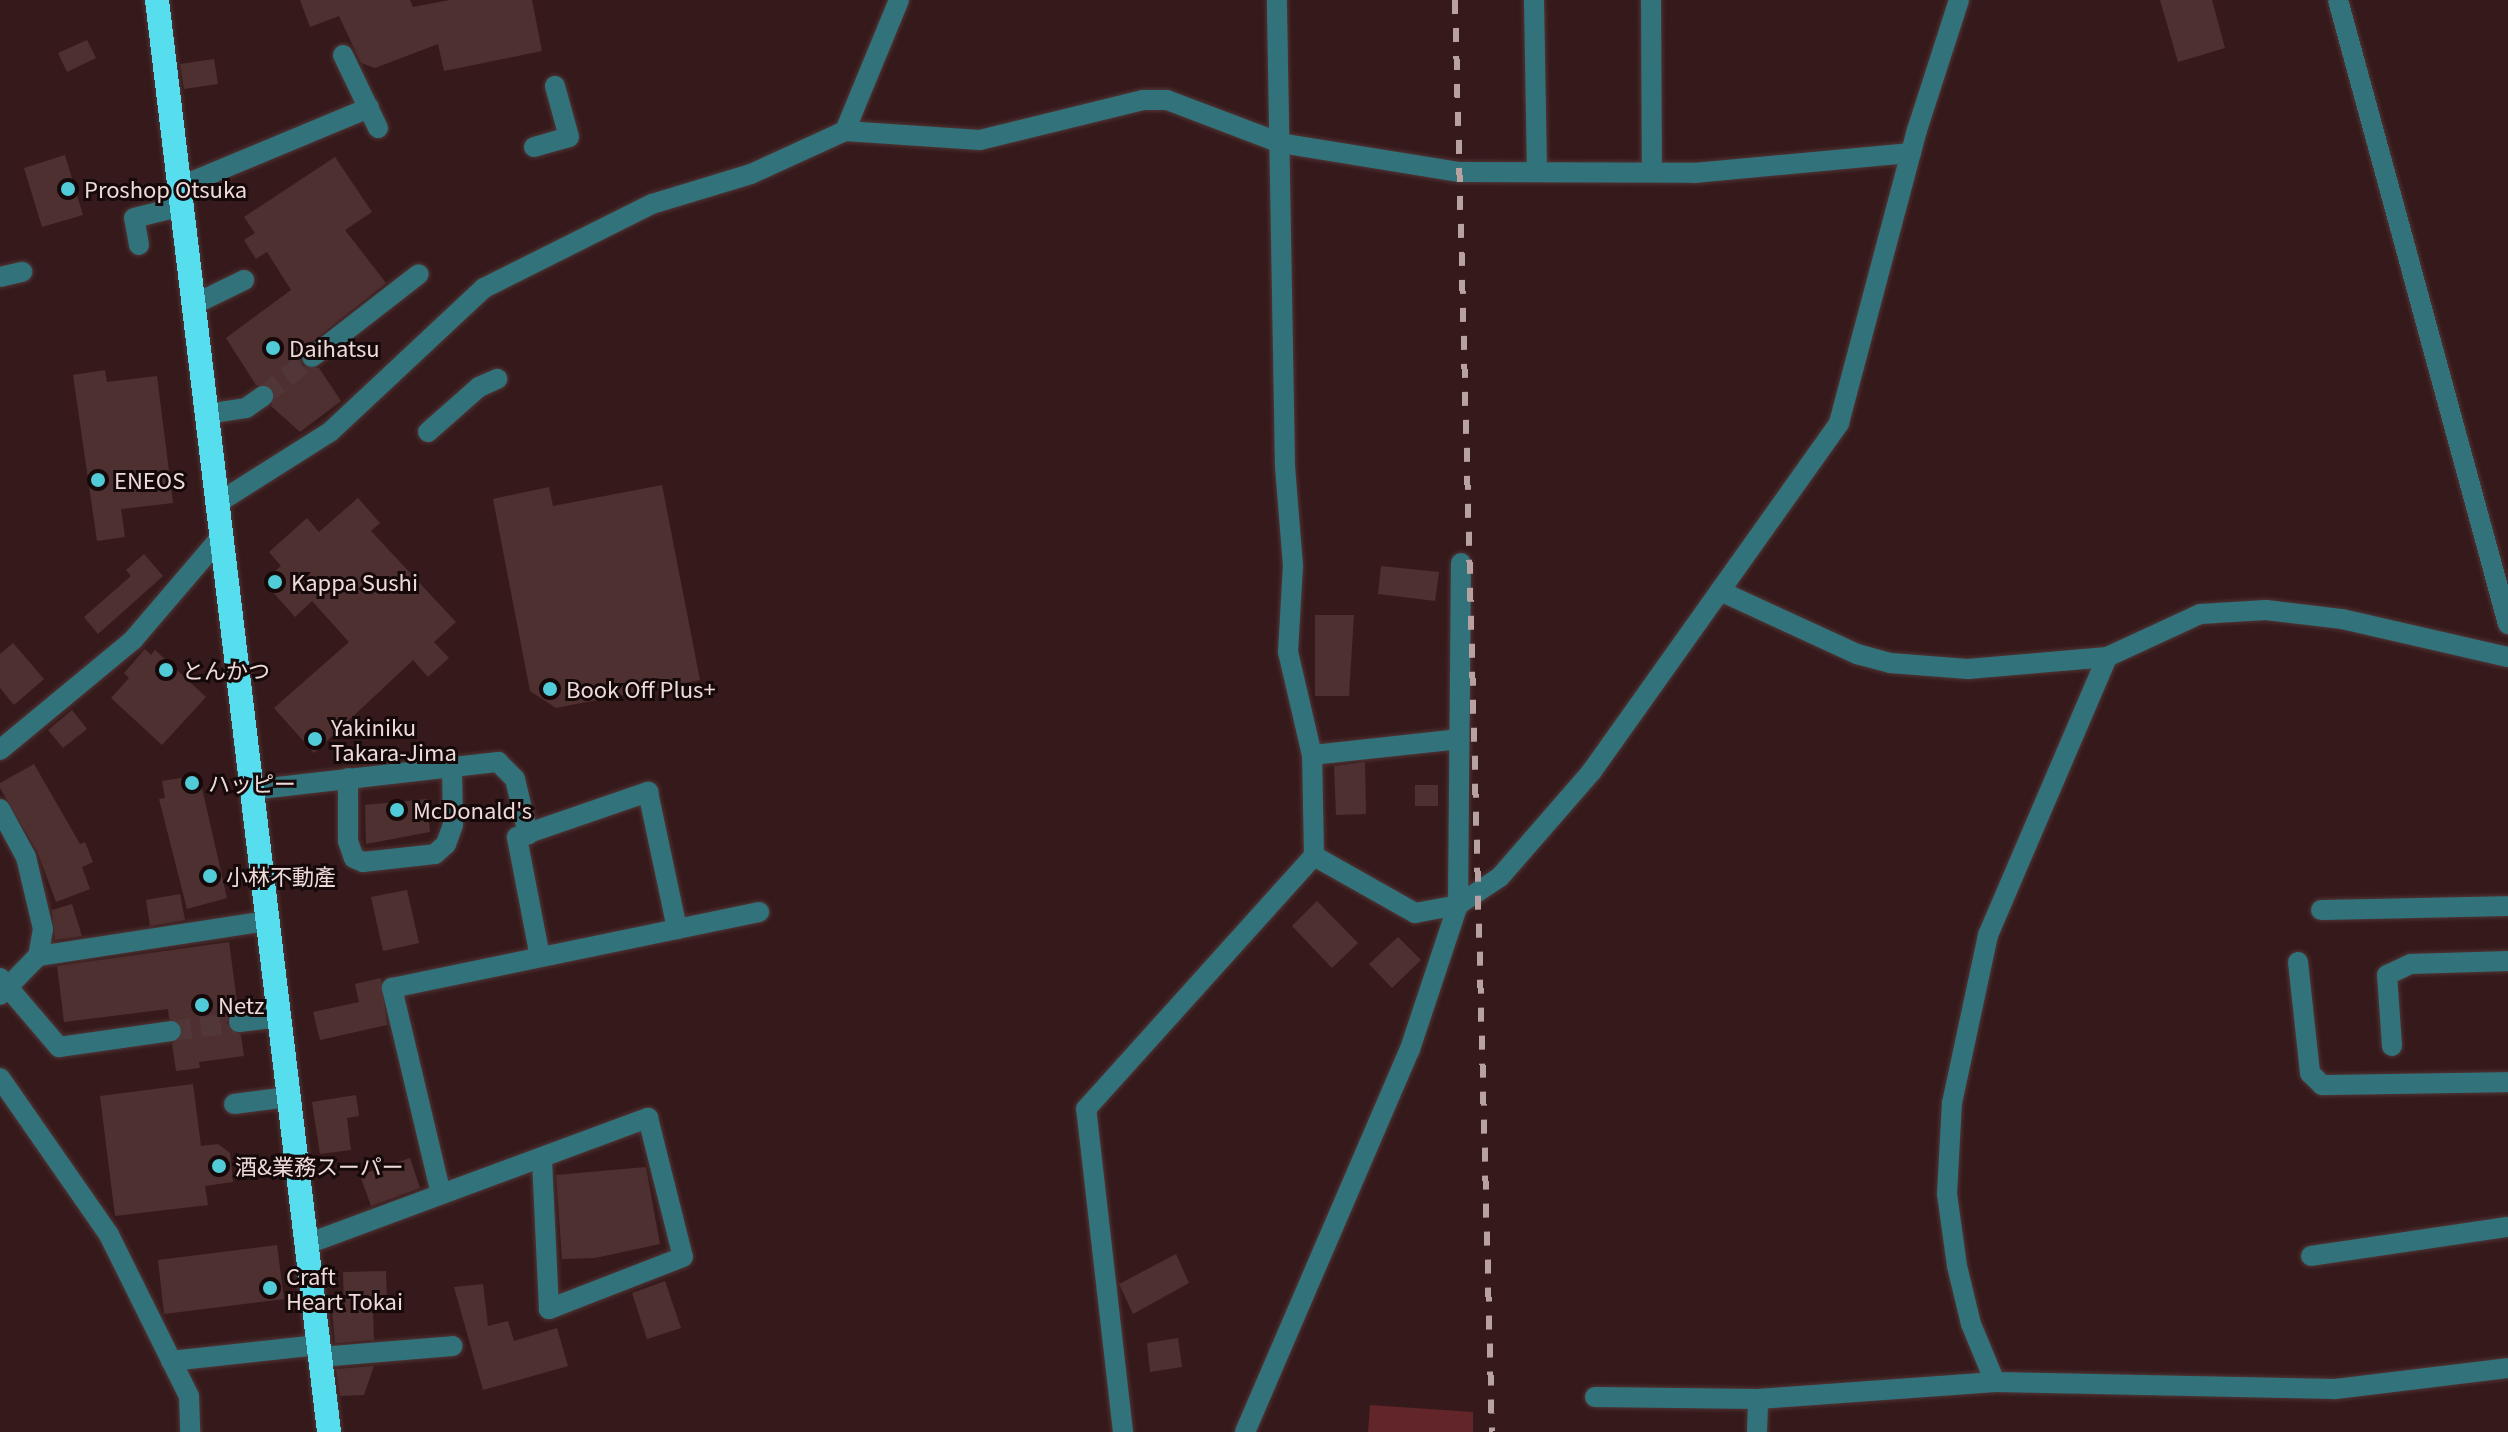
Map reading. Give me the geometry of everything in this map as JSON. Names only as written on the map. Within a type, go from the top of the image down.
[{"type":"highway","points":[[157,0],[288,1097],[293,1212],[307,1244],[329,1432]]},
{"type":"street","points":[[845,131],[899,0]]},
{"type":"street","points":[[1123,1432],[1086,1109],[1314,856],[1312,755],[1288,652],[1293,566],[1285,466],[1277,0]]},
{"type":"street","points":[[1534,0],[1537,170]]},
{"type":"street","points":[[1651,0],[1652,172]]},
{"type":"street","points":[[1314,856],[1415,913],[1458,905],[1500,877],[1592,771],[1839,423],[1911,153],[1959,0]]},
{"type":"street","points":[[2338,0],[2508,624]]},
{"type":"street","points":[[343,55],[378,128]]},
{"type":"street","points":[[534,147],[569,137],[555,86]]},
{"type":"street","points":[[216,504],[330,432],[484,288],[652,204],[751,174],[845,131],[980,140],[1143,100],[1167,100],[1280,143],[1460,172],[1652,172],[1911,153]]},
{"type":"street","points":[[139,245],[134,218],[369,108]]},
{"type":"street","points":[[0,277],[22,272]]},
{"type":"street","points":[[312,357],[419,274]]},
{"type":"street","points":[[193,305],[244,280]]},
{"type":"street","points":[[428,432],[479,387],[497,379]]},
{"type":"street","points":[[206,414],[246,408],[263,396]]},
{"type":"street","points":[[0,750],[133,640],[220,538]]},
{"type":"street","points":[[1245,1432],[1405,1063],[1458,905],[1461,563]]},
{"type":"street","points":[[1720,591],[1890,663],[1968,669],[2107,657],[2200,614],[2266,610],[2342,619],[2508,657]]},
{"type":"street","points":[[1995,1382],[1971,1324],[1957,1266],[1947,1194],[1952,1103],[1988,935],[2107,657]]},
{"type":"street","points":[[1312,755],[1459,739]]},
{"type":"street","points":[[251,790],[484,761],[507,769],[515,779],[528,834]]},
{"type":"street","points":[[348,778],[348,841],[354,858],[363,862],[435,854],[446,844],[453,825],[452,765]]},
{"type":"street","points":[[540,957],[517,837],[648,792],[677,929]]},
{"type":"street","points":[[0,809],[26,857],[43,929],[38,956]]},
{"type":"street","points":[[2321,910],[2508,906]]},
{"type":"street","points":[[441,1194],[392,988],[759,912]]},
{"type":"street","points":[[171,1031],[59,1047],[3,987],[38,956],[267,921]]},
{"type":"street","points":[[2392,1046],[2387,975],[2411,964],[2508,961]]},
{"type":"street","points":[[2298,962],[2310,1073],[2322,1085],[2508,1082]]},
{"type":"street","points":[[239,1022],[278,1017]]},
{"type":"street","points":[[0,1078],[109,1235],[189,1396],[190,1432]]},
{"type":"street","points":[[234,1104],[288,1097]]},
{"type":"street","points":[[307,1244],[648,1118],[683,1257],[549,1309],[542,1158]]},
{"type":"street","points":[[2311,1256],[2508,1227]]},
{"type":"street","points":[[171,1361],[453,1346]]},
{"type":"street","points":[[1595,1397],[1758,1399],[1995,1382],[2335,1389],[2508,1368]]},
{"type":"street","points":[[1757,1432],[1758,1399]]},
{"type":"shaded area","points":[[1370,1405],[1473,1412],[1473,1432],[1368,1432]]},
{"type":"building","points":[[300,0],[410,0],[413,7],[450,0],[532,0],[542,51],[444,71],[438,44],[375,68],[361,63],[339,16],[310,27]]},
{"type":"building","points":[[2160,0],[2212,0],[2225,48],[2178,62]]},
{"type":"building","points":[[87,40],[96,58],[67,72],[58,53]]},
{"type":"building","points":[[214,59],[218,84],[184,89],[180,64]]},
{"type":"building","points":[[65,155],[83,215],[42,227],[24,168]]},
{"type":"building","points":[[335,157],[372,212],[345,230],[386,283],[300,351],[302,366],[319,368],[341,401],[300,432],[271,406],[274,389],[256,385],[226,338],[291,290],[267,252],[256,259],[244,240],[255,233],[244,217]]},
{"type":"building","points":[[105,370],[107,382],[157,376],[173,503],[121,509],[125,537],[97,541],[73,375]]},
{"type":"building","points":[[662,485],[700,680],[556,708],[530,691],[493,499],[549,487],[553,506]]},
{"type":"building","points":[[358,498],[380,523],[371,531],[456,622],[434,642],[449,658],[428,677],[413,660],[314,753],[274,708],[349,642],[312,601],[295,617],[263,581],[281,566],[269,552],[307,518],[319,532]]},
{"type":"building","points":[[144,554],[163,576],[98,634],[84,617],[131,576],[126,570]]},
{"type":"building","points":[[1381,566],[1439,572],[1435,601],[1378,594]]},
{"type":"building","points":[[1315,615],[1354,615],[1349,696],[1315,696]]},
{"type":"building","points":[[13,643],[44,679],[14,705],[0,688],[0,654]]},
{"type":"building","points":[[145,649],[151,655],[155,650],[206,697],[162,745],[111,698],[129,678],[124,673]]},
{"type":"building","points":[[72,710],[87,729],[63,748],[48,730]]},
{"type":"building","points":[[1365,762],[1366,814],[1336,815],[1334,766]]},
{"type":"building","points":[[34,764],[80,844],[85,842],[93,862],[82,867],[90,889],[56,902],[37,851],[0,788],[0,783]]},
{"type":"building","points":[[199,775],[227,898],[187,909],[159,799],[165,798],[162,781]]},
{"type":"building","points":[[1415,785],[1438,785],[1438,806],[1415,806]]},
{"type":"building","points":[[427,799],[430,832],[366,844],[365,805]]},
{"type":"building","points":[[407,890],[419,943],[383,951],[371,897]]},
{"type":"building","points":[[180,894],[185,920],[150,926],[146,900]]},
{"type":"building","points":[[1317,901],[1358,943],[1332,968],[1292,926]]},
{"type":"building","points":[[72,904],[82,936],[55,940],[52,910]]},
{"type":"building","points":[[1398,937],[1421,960],[1392,988],[1369,964]]},
{"type":"building","points":[[229,942],[238,1009],[226,1023],[241,1035],[244,1056],[199,1062],[200,1068],[176,1071],[172,1044],[184,1030],[169,1018],[168,1009],[64,1022],[57,966]]},
{"type":"building","points":[[381,978],[387,1025],[320,1040],[313,1012],[359,1002],[355,984]]},
{"type":"building","points":[[193,1084],[201,1146],[218,1144],[230,1153],[233,1182],[205,1186],[208,1205],[115,1216],[100,1096]]},
{"type":"building","points":[[356,1095],[359,1116],[347,1118],[351,1150],[320,1154],[312,1102]]},
{"type":"building","points":[[410,1158],[420,1188],[371,1206],[360,1175]]},
{"type":"building","points":[[646,1167],[660,1244],[595,1258],[562,1259],[556,1175]]},
{"type":"building","points":[[277,1245],[284,1299],[164,1314],[158,1260]]},
{"type":"building","points":[[1176,1254],[1189,1283],[1133,1314],[1119,1284]]},
{"type":"building","points":[[386,1271],[387,1309],[373,1309],[374,1340],[335,1343],[332,1310],[344,1310],[343,1272]]},
{"type":"building","points":[[665,1281],[681,1328],[647,1339],[632,1293]]},
{"type":"building","points":[[483,1284],[488,1326],[508,1321],[514,1341],[557,1328],[568,1366],[483,1390],[454,1287]]},
{"type":"building","points":[[1178,1338],[1182,1367],[1150,1372],[1147,1343]]},
{"type":"building","points":[[374,1366],[364,1395],[340,1396],[336,1369]]},
{"type":"tunnel","points":[[263,396],[312,357]]},
{"type":"tunnel","points":[[171,1031],[239,1022]]},
{"type":"railway","points":[[1455,0],[1492,1432]]},
{"type":"place","name":"Proshop Otsuka","points":[[68,189]]},
{"type":"place","name":"Daihatsu","points":[[273,348]]},
{"type":"place","name":"ENEOS","points":[[98,480]]},
{"type":"place","name":"Kappa Sushi","points":[[275,582]]},
{"type":"place","name":"とんかつ","points":[[166,670]]},
{"type":"place","name":"Book Off Plus+","points":[[550,689]]},
{"type":"place","name":"Yakiniku Takara-Jima","points":[[315,739]]},
{"type":"place","name":"ハッピー","points":[[192,783]]},
{"type":"place","name":"McDonald's","points":[[397,810]]},
{"type":"place","name":"小林不動產","points":[[210,876]]},
{"type":"place","name":"Netz","points":[[202,1005]]},
{"type":"place","name":"酒&業務スーパー","points":[[219,1166]]},
{"type":"place","name":"Craft Heart Tokai","points":[[270,1288]]}]
